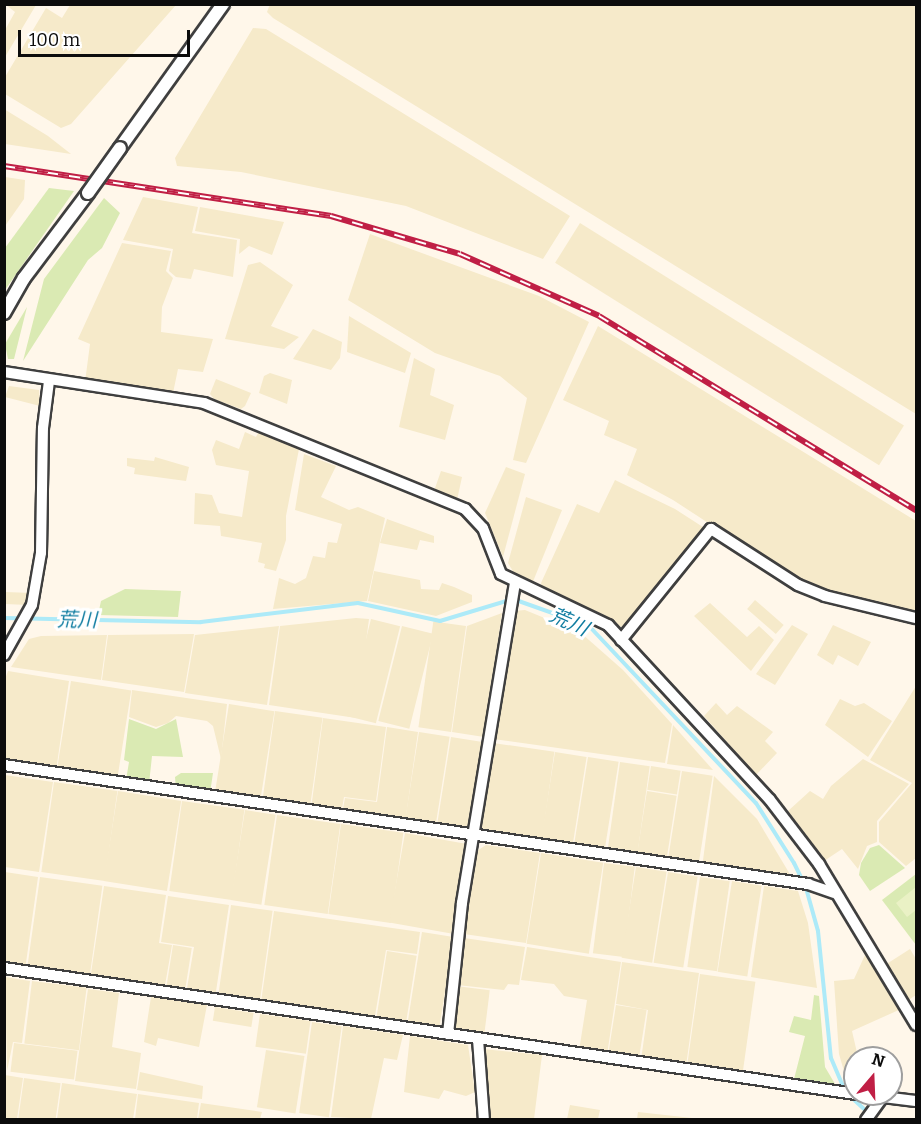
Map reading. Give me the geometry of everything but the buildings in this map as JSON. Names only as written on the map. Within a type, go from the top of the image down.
[{"type":"street","points":[[4,313],[24,278],[88,193],[223,4]]},
{"type":"street","points":[[4,372],[49,381],[204,403],[447,501],[476,517],[501,574],[512,593],[473,835],[447,1034]]},
{"type":"street","points":[[4,655],[27,616],[41,553],[43,428],[49,381]]},
{"type":"street","points":[[621,640],[711,529],[816,593],[916,618]]},
{"type":"street","points":[[512,593],[608,625],[770,800],[819,864],[834,893],[916,1025]]},
{"type":"street","points":[[4,765],[804,884],[834,893]]},
{"type":"street","points":[[4,968],[843,1093]]},
{"type":"street","points":[[478,1039],[484,1119]]},
{"type":"shaded area","points":[[5,4],[36,5],[5,57],[5,30],[15,12]]},
{"type":"shaded area","points":[[270,4],[916,5],[916,414],[273,18],[267,12]]},
{"type":"shaded area","points":[[70,5],[176,5],[71,124],[61,128],[5,94],[5,77],[46,8],[62,18]]},
{"type":"shaded area","points":[[253,28],[266,29],[570,216],[543,259],[406,206],[241,172],[177,166],[175,158]]},
{"type":"shaded area","points":[[4,109],[48,136],[71,154],[5,144]]},
{"type":"shaded area","points":[[5,177],[25,180],[24,199],[5,226]]},
{"type":"shaded area","points":[[143,197],[198,207],[192,233],[237,240],[233,277],[194,269],[191,279],[176,277],[169,271],[173,249],[123,240]]},
{"type":"shaded area","points":[[200,207],[284,222],[272,255],[249,246],[239,254],[240,239],[195,231]]},
{"type":"shaded area","points":[[580,223],[904,425],[879,465],[555,263]]},
{"type":"shaded area","points":[[370,234],[539,296],[589,322],[526,463],[513,460],[527,398],[500,376],[435,353],[348,300]]},
{"type":"shaded area","points":[[122,243],[171,251],[166,271],[173,278],[162,307],[161,332],[213,339],[203,372],[178,369],[173,393],[85,382],[90,344],[78,339]]},
{"type":"shaded area","points":[[260,262],[293,285],[271,326],[299,337],[284,349],[225,339],[248,265]]},
{"type":"shaded area","points":[[349,316],[411,353],[405,373],[347,352]]},
{"type":"shaded area","points":[[598,326],[916,521],[916,613],[840,597],[799,582],[673,500],[627,475],[637,449],[604,435],[609,421],[563,400]]},
{"type":"shaded area","points":[[313,329],[342,342],[340,358],[331,370],[293,359]]},
{"type":"shaded area","points":[[414,358],[435,369],[430,395],[454,405],[445,440],[399,427]]},
{"type":"shaded area","points":[[270,373],[292,380],[287,404],[259,393],[264,376]]},
{"type":"shaded area","points":[[216,379],[251,393],[245,406],[241,409],[214,399],[210,394]]},
{"type":"shaded area","points":[[9,386],[39,390],[40,406],[5,397]]},
{"type":"shaded area","points":[[259,431],[299,449],[286,516],[286,540],[276,571],[264,568],[265,564],[258,562],[262,543],[221,536],[220,526],[194,524],[195,493],[212,495],[219,513],[242,517],[249,471],[216,465],[212,450],[216,440],[239,449],[245,432],[256,437]]},
{"type":"shaded area","points":[[304,454],[336,466],[321,497],[349,510],[358,507],[385,518],[367,601],[273,609],[279,578],[295,584],[306,578],[313,556],[325,558],[328,542],[337,543],[342,524],[295,510]]},
{"type":"shaded area","points":[[155,457],[189,467],[186,481],[134,474],[135,468],[127,466],[127,458],[154,461]]},
{"type":"shaded area","points":[[506,467],[525,474],[503,557],[485,513]]},
{"type":"shaded area","points":[[441,471],[462,477],[457,500],[434,491]]},
{"type":"shaded area","points":[[615,480],[675,509],[706,529],[624,628],[542,589],[541,583],[577,504],[599,513]]},
{"type":"shaded area","points":[[526,497],[562,510],[532,584],[517,578],[508,563]]},
{"type":"shaded area","points":[[387,519],[434,536],[434,543],[420,540],[417,550],[380,543]]},
{"type":"shaded area","points":[[374,571],[420,580],[421,589],[439,590],[442,583],[472,595],[472,602],[436,616],[368,601]]},
{"type":"shaded area","points":[[5,592],[32,593],[28,605],[5,604]]},
{"type":"shaded area","points":[[755,600],[784,625],[776,634],[747,609]]},
{"type":"shaded area","points":[[710,603],[747,637],[759,626],[774,640],[751,671],[694,616]]},
{"type":"shaded area","points":[[525,610],[581,633],[623,670],[672,724],[665,763],[493,739],[514,611]]},
{"type":"shaded area","points":[[502,613],[484,737],[452,732],[467,626]]},
{"type":"shaded area","points":[[356,618],[369,619],[356,718],[269,705],[280,626]]},
{"type":"shaded area","points":[[371,619],[400,626],[376,723],[347,716]]},
{"type":"shaded area","points":[[433,621],[466,626],[451,732],[418,727]]},
{"type":"shaded area","points":[[792,625],[808,634],[775,685],[756,674]]},
{"type":"shaded area","points":[[833,625],[871,642],[858,666],[838,655],[833,665],[817,655]]},
{"type":"shaded area","points":[[279,626],[267,705],[185,693],[195,635]]},
{"type":"shaded area","points":[[402,626],[433,634],[409,729],[378,721]]},
{"type":"shaded area","points":[[194,634],[184,692],[102,680],[108,635]]},
{"type":"shaded area","points":[[107,635],[101,680],[11,667],[29,639],[41,636]]},
{"type":"shaded area","points":[[8,671],[69,681],[56,771],[5,763],[5,679]]},
{"type":"shaded area","points":[[71,681],[131,691],[117,780],[57,771]]},
{"type":"shaded area","points":[[916,686],[916,858],[906,866],[879,842],[879,822],[912,783],[870,760]]},
{"type":"shaded area","points":[[132,690],[227,704],[221,759],[213,726],[207,721],[176,716],[168,723],[156,727],[129,717]]},
{"type":"shaded area","points":[[840,699],[855,706],[864,703],[892,721],[868,757],[825,725]]},
{"type":"shaded area","points":[[716,703],[727,715],[737,706],[773,732],[765,741],[777,753],[756,775],[704,716]]},
{"type":"shaded area","points":[[229,704],[274,711],[260,802],[215,795]]},
{"type":"shaded area","points":[[275,711],[323,718],[310,809],[262,802]]},
{"type":"shaded area","points":[[323,718],[386,727],[376,801],[344,797],[341,814],[311,809]]},
{"type":"shaded area","points":[[673,725],[713,770],[667,764]]},
{"type":"shaded area","points":[[387,727],[418,732],[405,823],[342,814],[345,798],[377,802]]},
{"type":"shaded area","points":[[419,732],[450,737],[435,828],[405,823]]},
{"type":"shaded area","points":[[451,737],[483,742],[468,833],[437,828]]},
{"type":"shaded area","points":[[493,743],[554,752],[542,839],[481,830]]},
{"type":"shaded area","points":[[555,752],[587,757],[572,849],[540,844]]},
{"type":"shaded area","points":[[588,757],[619,762],[604,854],[573,849]]},
{"type":"shaded area","points":[[863,759],[909,784],[877,821],[877,842],[867,846],[858,869],[842,849],[821,863],[788,811],[810,791],[823,799],[831,786]]},
{"type":"shaded area","points":[[620,762],[650,766],[637,857],[607,853]]},
{"type":"shaded area","points":[[651,766],[681,771],[677,794],[647,790]]},
{"type":"shaded area","points":[[682,771],[713,776],[698,868],[667,863]]},
{"type":"shaded area","points":[[5,775],[53,782],[39,872],[5,867]]},
{"type":"shaded area","points":[[714,776],[757,819],[794,881],[702,868]]},
{"type":"shaded area","points":[[54,782],[117,791],[105,881],[41,872]]},
{"type":"shaded area","points":[[118,791],[181,801],[167,891],[104,881]]},
{"type":"shaded area","points":[[647,791],[677,796],[666,863],[636,858]]},
{"type":"shaded area","points":[[182,801],[244,810],[232,900],[169,891]]},
{"type":"shaded area","points":[[245,810],[276,815],[261,905],[231,900]]},
{"type":"shaded area","points":[[277,815],[340,824],[328,914],[264,905]]},
{"type":"shaded area","points":[[341,824],[403,833],[391,923],[328,914]]},
{"type":"shaded area","points":[[405,833],[467,844],[451,934],[389,923]]},
{"type":"shaded area","points":[[486,845],[540,853],[526,943],[464,934],[477,851]]},
{"type":"shaded area","points":[[541,853],[603,863],[589,954],[527,944]]},
{"type":"shaded area","points":[[604,863],[635,867],[624,957],[593,953]]},
{"type":"shaded area","points":[[636,867],[667,872],[652,963],[622,958]]},
{"type":"shaded area","points":[[5,872],[38,877],[25,970],[5,966]]},
{"type":"shaded area","points":[[668,872],[698,877],[683,968],[654,963]]},
{"type":"shaded area","points":[[40,877],[102,886],[89,979],[27,970]]},
{"type":"shaded area","points":[[700,877],[730,881],[717,971],[687,967]]},
{"type":"shaded area","points":[[732,881],[762,886],[747,977],[718,972]]},
{"type":"shaded area","points":[[104,886],[166,895],[159,943],[172,945],[164,991],[90,980]]},
{"type":"shaded area","points":[[764,886],[798,891],[808,923],[817,988],[751,977]]},
{"type":"shaded area","points":[[168,896],[229,905],[215,998],[186,994],[194,947],[161,942]]},
{"type":"shaded area","points":[[231,905],[273,911],[259,1005],[218,999]]},
{"type":"shaded area","points":[[274,911],[420,932],[417,954],[386,950],[374,1022],[261,1002]]},
{"type":"shaded area","points":[[422,932],[454,937],[439,1032],[407,1027]]},
{"type":"shaded area","points":[[464,938],[525,947],[519,985],[508,984],[504,990],[457,985]]},
{"type":"shaded area","points":[[173,945],[192,948],[184,994],[166,991]]},
{"type":"shaded area","points":[[527,947],[621,962],[607,1055],[579,1051],[587,1000],[564,996],[554,984],[521,980]]},
{"type":"shaded area","points":[[910,949],[916,959],[916,995],[907,1001],[885,965]]},
{"type":"shaded area","points":[[387,951],[417,956],[405,1027],[376,1022]]},
{"type":"shaded area","points":[[865,955],[901,1009],[852,1031],[855,1046],[843,1046],[843,1068],[839,1054],[834,981],[854,979]]},
{"type":"shaded area","points":[[622,962],[699,973],[686,1066],[641,1060],[648,1010],[616,1004]]},
{"type":"shaded area","points":[[700,974],[755,982],[742,1075],[687,1067]]},
{"type":"shaded area","points":[[5,977],[30,981],[22,1043],[13,1042],[7,1071]]},
{"type":"shaded area","points":[[32,981],[87,988],[79,1050],[24,1044]]},
{"type":"shaded area","points":[[456,986],[490,990],[484,1038],[450,1034]]},
{"type":"shaded area","points":[[88,989],[119,993],[112,1047],[141,1053],[136,1089],[75,1081]]},
{"type":"shaded area","points":[[151,997],[207,1005],[199,1047],[158,1038],[156,1046],[144,1042]]},
{"type":"shaded area","points":[[616,1005],[647,1010],[639,1060],[608,1055]]},
{"type":"shaded area","points":[[215,1007],[254,1013],[251,1027],[213,1021]]},
{"type":"shaded area","points":[[260,1014],[311,1021],[306,1054],[255,1047]]},
{"type":"shaded area","points":[[312,1022],[342,1026],[329,1117],[299,1113]]},
{"type":"shaded area","points":[[343,1026],[403,1035],[397,1060],[384,1058],[371,1119],[331,1117]]},
{"type":"shaded area","points":[[410,1036],[468,1045],[475,1092],[466,1096],[444,1090],[439,1099],[404,1092]]},
{"type":"shaded area","points":[[14,1043],[78,1051],[74,1080],[10,1072]]},
{"type":"shaded area","points":[[483,1049],[542,1055],[534,1119],[486,1119]]},
{"type":"shaded area","points":[[266,1050],[305,1056],[295,1113],[257,1107]]},
{"type":"shaded area","points":[[140,1072],[203,1086],[202,1099],[137,1090]]},
{"type":"shaded area","points":[[5,1075],[23,1078],[17,1119],[5,1119]]},
{"type":"shaded area","points":[[24,1078],[61,1083],[55,1120],[18,1119]]},
{"type":"shaded area","points":[[62,1083],[137,1094],[133,1119],[57,1119]]},
{"type":"shaded area","points":[[138,1094],[199,1103],[197,1119],[135,1119]]},
{"type":"shaded area","points":[[201,1103],[262,1112],[260,1119],[198,1119]]},
{"type":"shaded area","points":[[570,1105],[600,1110],[598,1119],[567,1119]]},
{"type":"shaded area","points":[[638,1112],[701,1119],[637,1119]]},
{"type":"green space","points":[[49,188],[74,191],[5,290],[5,248]]},
{"type":"green space","points":[[104,198],[120,213],[102,248],[88,260],[23,361],[44,279]]},
{"type":"green space","points":[[27,307],[14,359],[8,359],[5,344]]},
{"type":"green space","points":[[125,589],[181,591],[178,617],[98,615],[101,601]]},
{"type":"green space","points":[[129,719],[156,729],[176,719],[183,757],[152,756],[149,784],[126,780],[129,762],[124,760]]},
{"type":"green space","points":[[181,773],[213,773],[210,793],[176,789],[175,777]]},
{"type":"green space","points":[[879,845],[905,868],[870,891],[859,875],[861,863],[870,848]]},
{"type":"green space","points":[[916,874],[916,945],[882,900]]},
{"type":"green space","points":[[916,887],[916,910],[907,917],[896,903]]},
{"type":"green space","points":[[814,995],[819,996],[825,1067],[838,1089],[793,1083],[805,1036],[789,1032],[794,1016],[811,1020]]},
{"type":"waterway","name":"荒川","points":[[4,618],[201,622],[358,603],[440,621],[513,599],[589,626],[756,803],[794,863],[806,888],[818,931],[831,1058],[843,1087]]},
{"type":"waterway","name":"荒川","points":[[861,1106],[876,1120]]},
{"type":"railway","points":[[4,166],[331,216],[460,254],[599,316],[916,510]]}]
